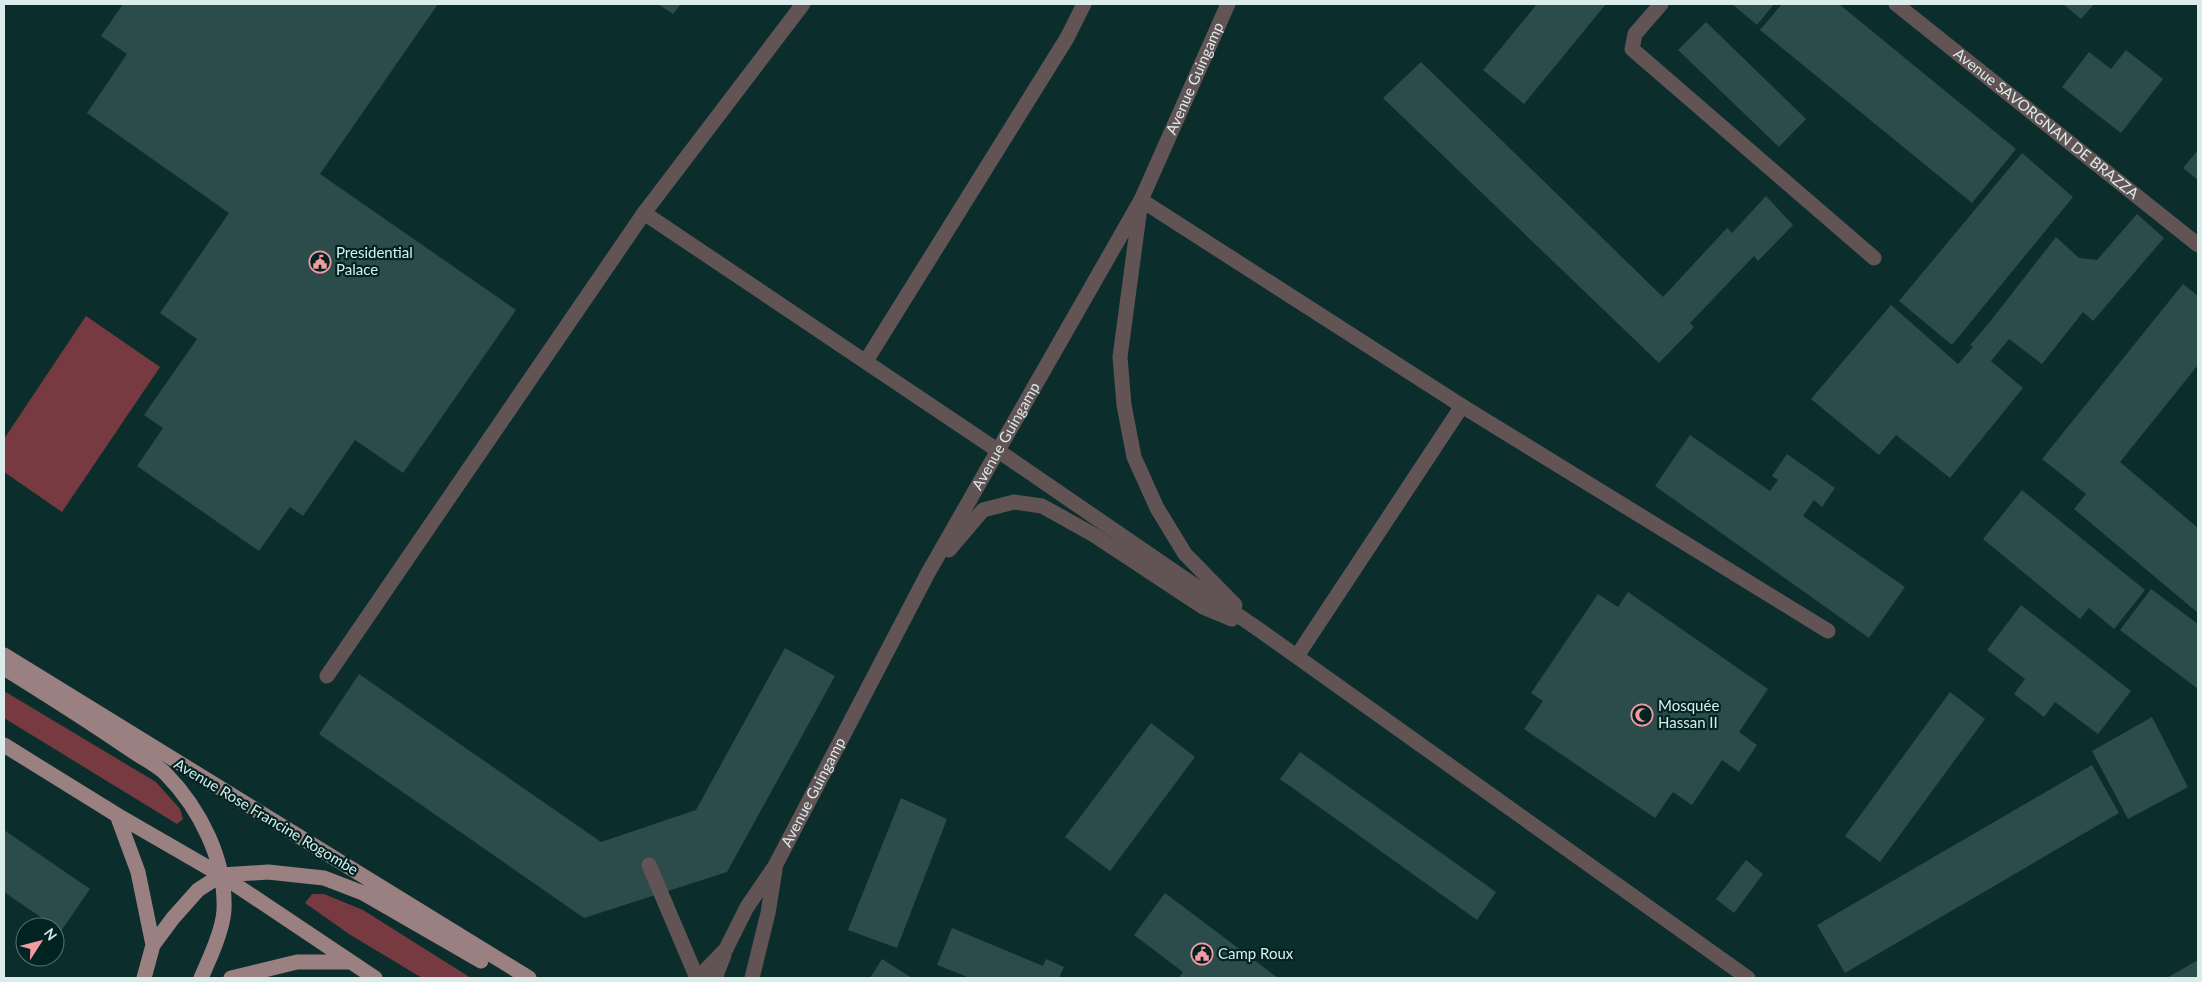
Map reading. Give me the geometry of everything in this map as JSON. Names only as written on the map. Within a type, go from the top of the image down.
[{"type":"main road","name":"Avenue Rose Francine Rogombe","points":[[4,655],[529,978]]},
{"type":"main road","points":[[4,668],[74,711],[165,773],[195,810],[210,837],[221,875],[224,911],[212,953],[200,978]]},
{"type":"main road","points":[[4,745],[117,815],[221,875],[376,978]]},
{"type":"main road","points":[[117,815],[138,872],[153,945]]},
{"type":"main road","points":[[144,978],[153,945],[173,918],[198,890],[221,875],[268,872],[324,878],[363,893],[429,929],[510,978]]},
{"type":"main road","points":[[231,978],[297,962],[350,962]]},
{"type":"street","points":[[327,676],[644,214],[803,4]]},
{"type":"street","points":[[866,362],[1067,38],[1084,4]]},
{"type":"street","name":"Avenue Guingamp","points":[[775,866],[928,573],[1141,200],[1228,4]]},
{"type":"street","points":[[1661,4],[1635,34],[1632,49],[1874,258]]},
{"type":"street","name":"Avenue SAVORGNAN DE BRAZZA","points":[[1896,4],[2198,245]]},
{"type":"street","points":[[1258,629],[1185,554],[1157,508],[1134,457],[1124,405],[1120,357],[1141,200],[1462,406],[1828,632]]},
{"type":"street","points":[[644,214],[997,450],[1258,629],[1748,978]]},
{"type":"street","points":[[1296,656],[1462,406]]},
{"type":"street","points":[[928,573],[983,510],[1014,502],[1042,506],[1094,535],[1202,607],[1258,629]]},
{"type":"street","points":[[649,865],[698,978],[726,949]]},
{"type":"street","points":[[715,978],[726,949],[747,907],[775,866]]},
{"type":"street","points":[[752,978],[768,913],[775,866]]},
{"type":"shaded area","points":[[86,316],[160,367],[62,512],[4,472],[4,439]]},
{"type":"shaded area","points":[[4,691],[156,782],[180,809],[183,819],[177,824],[4,718]]},
{"type":"shaded area","points":[[312,894],[324,894],[363,910],[471,978],[422,978],[349,934],[305,903]]},
{"type":"building","name":"Presidential Palace","points":[[123,4],[438,4],[320,174],[516,310],[403,473],[355,440],[303,516],[290,507],[259,551],[137,466],[163,428],[144,415],[197,339],[160,313],[229,213],[87,113],[127,54],[101,36]]},
{"type":"building","points":[[658,4],[681,4],[673,14]]},
{"type":"building","points":[[1537,4],[1606,4],[1524,104],[1483,70]]},
{"type":"building","points":[[1732,4],[1774,4],[1757,25]]},
{"type":"building","points":[[1782,4],[1839,4],[2016,149],[1972,203],[1760,30]]},
{"type":"building","points":[[2063,4],[2094,4],[2081,19]]},
{"type":"building","points":[[1706,22],[1806,119],[1779,147],[1678,50]]},
{"type":"building","points":[[2126,50],[2163,79],[2121,133],[2062,87],[2089,52],[2111,69]]},
{"type":"building","points":[[1421,62],[1663,297],[1727,228],[1732,233],[1766,196],[1793,225],[1758,261],[1754,256],[1690,323],[1694,327],[1659,363],[1383,98]]},
{"type":"building","points":[[2198,150],[2198,180],[2183,168]]},
{"type":"building","points":[[2022,153],[2073,197],[1952,345],[1899,301]]},
{"type":"building","points":[[2137,214],[2164,238],[2093,321],[2083,312],[2042,364],[2009,339],[1991,361],[2023,388],[1950,478],[1896,435],[1879,455],[1811,399],[1891,305],[1958,364],[1973,347],[1970,345],[2056,237],[2079,258],[2097,260]]},
{"type":"building","points":[[2183,284],[2198,296],[2198,365],[2120,462],[2198,528],[2198,613],[2074,509],[2086,494],[2042,459]]},
{"type":"building","points":[[1690,435],[1770,491],[1778,480],[1772,476],[1787,454],[1835,488],[1822,507],[1814,500],[1803,516],[1905,587],[1869,638],[1655,486]]},
{"type":"building","points":[[2022,490],[2145,590],[2114,629],[2089,608],[2080,619],[1983,539]]},
{"type":"building","points":[[2151,589],[2198,624],[2198,689],[2120,630]]},
{"type":"building","name":"Mosquée Hassan II","points":[[1628,592],[1768,689],[1739,732],[1757,745],[1739,772],[1722,760],[1692,805],[1673,792],[1655,818],[1524,729],[1543,701],[1531,693],[1598,594],[1618,607]]},
{"type":"building","points":[[2021,605],[2131,691],[2098,734],[2055,702],[2044,717],[2014,694],[2025,679],[1987,650]]},
{"type":"building","points":[[785,648],[835,676],[727,872],[584,918],[319,734],[359,674],[601,842],[696,810]]},
{"type":"building","points":[[1950,692],[1985,719],[1880,862],[1845,836]]},
{"type":"building","points":[[2152,717],[2188,787],[2128,819],[2092,751]]},
{"type":"building","points":[[1151,723],[1195,757],[1110,871],[1065,837]]},
{"type":"building","points":[[1300,752],[1496,892],[1477,920],[1280,779]]},
{"type":"building","points":[[2092,765],[2119,813],[1845,973],[1817,925]]},
{"type":"building","points":[[901,798],[947,819],[897,948],[848,930]]},
{"type":"building","points":[[4,830],[90,889],[65,925],[65,917],[41,917],[4,892]]},
{"type":"building","points":[[1746,860],[1763,874],[1734,913],[1716,899]]},
{"type":"building","name":"Camp Roux","points":[[1165,893],[1278,978],[1179,978],[1183,972],[1134,935]]},
{"type":"building","points":[[952,928],[1043,966],[1046,959],[1064,967],[1059,978],[970,978],[937,965]]},
{"type":"building","points":[[882,959],[912,978],[870,978]]},
{"type":"building","points":[[2198,960],[2198,978],[2166,978],[2172,975]]},
{"type":"place","name":"Presidential Palace","points":[[320,262]]},
{"type":"place","name":"Mosquée Hassan II","points":[[1642,715]]},
{"type":"place","name":"Camp Roux","points":[[1202,954]]}]
